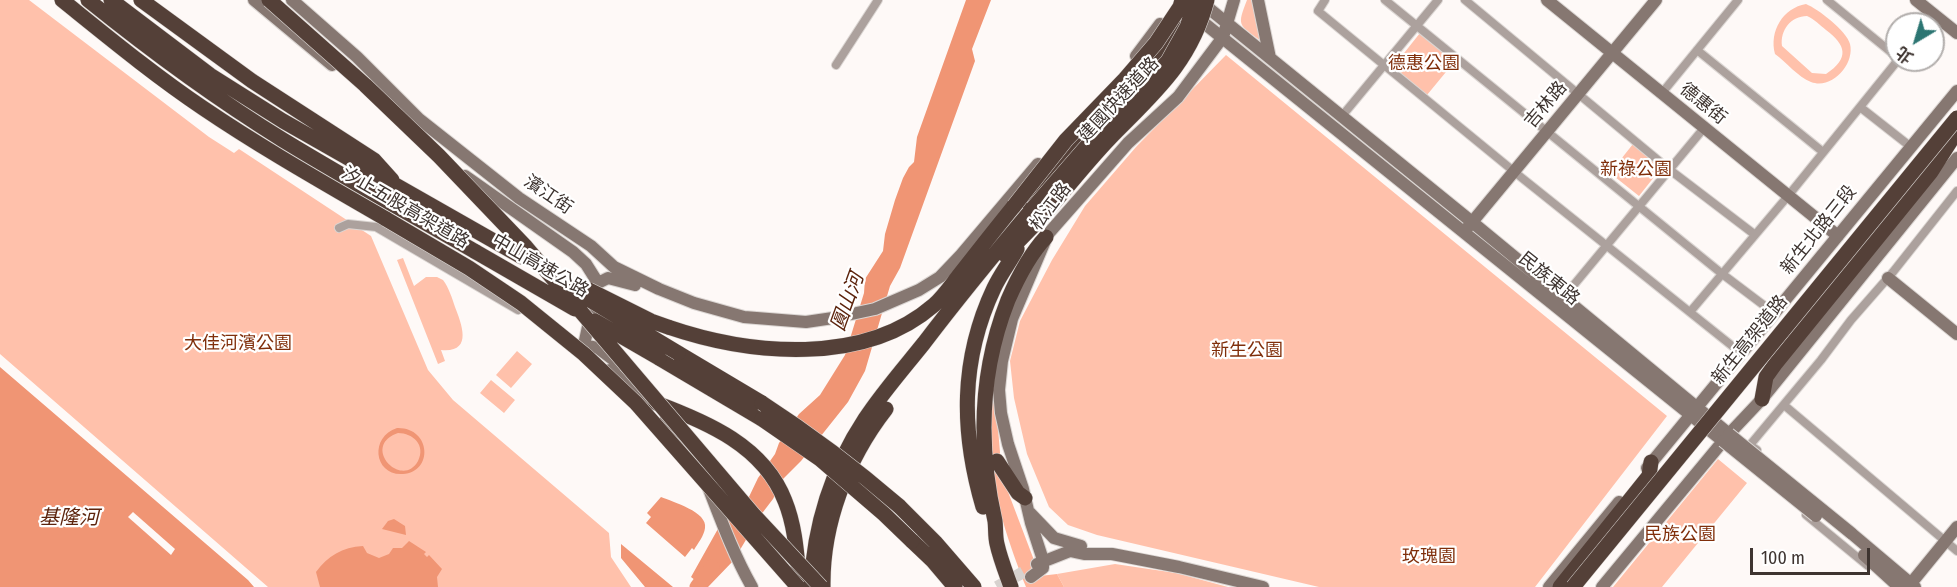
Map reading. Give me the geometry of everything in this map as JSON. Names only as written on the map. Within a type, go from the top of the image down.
[{"type":"highway","name":"汐止五股高架道路","points":[[62,0],[135,59],[202,108],[272,153],[469,268],[539,318],[584,354],[636,403],[799,587]]},
{"type":"highway","name":"中山高速公路","points":[[88,0],[153,51],[282,139],[762,419],[820,459],[884,514],[932,560],[955,587]]},
{"type":"highway","name":"中山高速公路","points":[[111,0],[210,75],[283,121],[522,257],[807,432],[856,469],[899,506],[935,542],[974,587]]},
{"type":"highway","points":[[141,0],[252,81],[374,160],[400,189]]},
{"type":"highway","points":[[269,0],[365,85],[439,156],[526,247],[753,514],[822,587]]},
{"type":"highway","points":[[811,587],[813,552],[825,503],[848,449],[866,419],[1014,206],[1066,140],[1156,44],[1182,0]]},
{"type":"highway","points":[[965,278],[1062,159],[1157,58],[1200,3]]},
{"type":"highway","name":"建國快速道路","points":[[1038,212],[1173,72],[1202,21],[1200,3]]},
{"type":"highway","name":"新生高架道路","points":[[1573,587],[1957,118]]},
{"type":"highway","points":[[1762,399],[1766,377],[1776,363],[1931,172],[1956,133]]},
{"type":"highway","name":"新生高架道路","points":[[1585,587],[1956,133]]},
{"type":"highway","points":[[965,278],[987,231],[1033,171]]},
{"type":"highway","points":[[1011,587],[991,535],[977,487],[969,443],[966,396],[970,356],[979,324],[994,287],[1038,212]]},
{"type":"highway","points":[[522,257],[651,321],[668,327],[726,343],[763,348],[827,348],[863,342],[901,327],[936,304],[1038,212]]},
{"type":"highway","points":[[978,401],[981,364],[990,326],[1038,212]]},
{"type":"highway","points":[[822,587],[827,536],[839,495],[858,453],[875,424],[900,391],[1009,250],[1024,236]]},
{"type":"highway","points":[[996,543],[985,467],[984,408],[988,376],[1000,323],[1014,287],[1030,255],[1046,237]]},
{"type":"highway","points":[[651,401],[716,429],[742,445],[754,455],[774,480],[785,500],[797,549],[799,587]]},
{"type":"highway","points":[[693,452],[697,435],[716,429]]},
{"type":"highway","points":[[997,462],[1027,506]]},
{"type":"highway","points":[[1560,587],[1650,469]]},
{"type":"highway","points":[[912,541],[943,587]]},
{"type":"street","name":"濱江街","points":[[255,0],[463,175],[573,252],[586,264],[598,284]]},
{"type":"street","name":"濱江街","points":[[292,0],[357,57],[419,119],[519,198],[585,242],[614,267],[659,289],[744,317],[806,322],[832,318]]},
{"type":"street","points":[[836,65],[878,0]]},
{"type":"street","name":"松江路","points":[[832,318],[875,309],[897,301],[940,277],[1050,149],[1133,60],[1156,31],[1176,0]]},
{"type":"street","name":"民族東路","points":[[1176,0],[1200,3],[1270,58],[1472,222],[1726,438],[1908,586]]},
{"type":"street","name":"松江路","points":[[1043,560],[1001,413],[999,390],[1002,361],[1012,319],[1046,237],[1128,143],[1178,96],[1223,37],[1234,0]]},
{"type":"street","points":[[1258,0],[1270,58]]},
{"type":"street","points":[[1325,0],[1318,11],[1741,353]]},
{"type":"street","points":[[1385,0],[1721,273],[1774,313]]},
{"type":"street","points":[[1342,116],[1438,0]]},
{"type":"street","points":[[1465,0],[1670,170],[1754,234]]},
{"type":"street","name":"德惠街","points":[[1547,0],[1838,236]]},
{"type":"street","points":[[1662,93],[1738,0]]},
{"type":"street","points":[[1827,0],[1885,48]]},
{"type":"street","points":[[1916,0],[1926,12]]},
{"type":"street","name":"吉林路","points":[[1463,233],[1653,1]]},
{"type":"street","name":"民族東路","points":[[1200,3],[1223,37],[1463,233],[1694,411]]},
{"type":"street","points":[[1697,50],[1823,153]]},
{"type":"street","points":[[1690,312],[1788,196],[1886,72]]},
{"type":"street","name":"新生北路三段","points":[[1549,587],[1650,469],[1741,353],[1957,91]]},
{"type":"street","points":[[1860,107],[1911,147]]},
{"type":"street","points":[[1563,298],[1704,128]]},
{"type":"street","points":[[1602,587],[1726,438],[1762,399],[1957,158]]},
{"type":"street","points":[[1908,586],[1905,573],[1750,445],[1957,191]]},
{"type":"street","points":[[339,228],[348,224],[376,227],[557,333],[584,345],[598,348],[657,392],[672,409],[705,477],[706,484]]},
{"type":"street","points":[[585,242],[587,251],[599,269],[600,277],[584,345],[593,358],[651,401],[667,421],[706,484],[752,587]]},
{"type":"street","points":[[598,284],[608,278],[659,289]]},
{"type":"street","points":[[1888,278],[1957,334]]},
{"type":"street","points":[[1784,405],[1957,551]]},
{"type":"street","points":[[1738,459],[1894,587]]},
{"type":"street","name":"松江路","points":[[1027,506],[1054,538],[1112,554]]},
{"type":"street","points":[[1908,586],[1957,527]]},
{"type":"street","points":[[1029,573],[1044,568],[1043,560],[1071,551],[1084,554],[1112,554],[1263,587]]},
{"type":"green space","name":"大佳河濱公園","points":[[0,0],[29,0],[209,137],[234,153],[239,149],[371,236],[428,370],[453,400],[609,533],[611,557],[631,587],[268,587],[0,354]]},
{"type":"green space","points":[[1247,0],[1255,0],[1261,41],[1242,24],[1242,15]]},
{"type":"green space","points":[[1806,4],[1818,11],[1838,27],[1848,39],[1851,52],[1849,60],[1834,79],[1819,83],[1806,80],[1775,54],[1776,29],[1785,16],[1798,6]],"holes":[[[1807,16],[1833,36],[1841,46],[1842,57],[1826,74],[1812,73],[1782,46],[1783,35],[1788,25],[1796,18]]]},
{"type":"green space","name":"德惠公園","points":[[1420,33],[1455,61],[1427,95],[1393,67]]},
{"type":"green space","name":"新生公園","points":[[1226,55],[1667,416],[1535,587],[1319,587],[1097,535],[1068,525],[1049,507],[1027,454],[1014,398],[1010,361],[1020,321],[1052,260],[1085,206],[1136,147]]},
{"type":"green space","name":"新祿公園","points":[[1633,144],[1662,167],[1639,196],[1610,173]]},
{"type":"green space","points":[[403,258],[414,286],[426,277],[437,277],[443,280],[460,322],[463,336],[461,342],[458,347],[451,350],[441,350],[445,361],[438,364],[397,260]]},
{"type":"green space","points":[[517,351],[532,364],[511,388],[496,375]]},
{"type":"green space","points":[[491,380],[515,400],[504,413],[480,393]]},
{"type":"green space","name":"民族公園","points":[[1718,459],[1747,483],[1662,587],[1613,587]]},
{"type":"green space","points":[[1115,564],[1176,573],[1228,587],[1064,587],[1057,574]]},
{"type":"shaded area","points":[[991,400],[996,405],[1002,476],[1040,576],[1057,574],[1064,587],[1026,587],[1008,537],[994,486],[990,451]]},
{"type":"water","name":"圓山河","points":[[966,0],[991,0],[972,49],[975,61],[900,268],[890,286],[865,371],[848,402],[801,461],[783,479],[734,560],[708,587],[704,587],[691,577],[719,527],[747,501],[758,478],[775,454],[779,443],[799,414],[820,395],[845,355],[864,293],[865,279],[883,251],[885,234],[895,200],[903,178],[914,162],[917,137]]},
{"type":"water","name":"基隆河","points":[[0,367],[248,580],[254,587],[0,587]]},
{"type":"water","points":[[397,428],[417,434],[424,450],[424,458],[420,466],[403,474],[393,473],[386,469],[381,463],[379,447],[382,439]],"holes":[[[398,433],[417,441],[420,450],[418,461],[411,469],[403,471],[388,463],[383,455],[383,447],[387,439]]]},
{"type":"water","points":[[661,497],[696,512],[704,522],[705,528],[701,539],[694,550],[692,548],[685,557],[646,523],[651,517],[647,513]]},
{"type":"water","points":[[394,519],[405,526],[406,535],[382,529],[388,521]]},
{"type":"water","points":[[409,541],[426,552],[424,554],[427,557],[429,555],[442,569],[437,577],[438,587],[320,587],[316,572],[336,553],[348,548],[363,546],[367,553],[379,558],[389,554],[393,548],[402,548]]},
{"type":"water","points":[[621,544],[673,587],[645,587],[621,558]]},
{"type":"pier","points":[[133,512],[175,549],[171,555],[128,517]]},
{"type":"waterway","name":"圓山河","points":[[697,587],[712,567]]},
{"type":"tunnel","points":[[997,587],[1027,570]]},
{"type":"park label","name":"玫瑰園","points":[[1429,557]]}]
